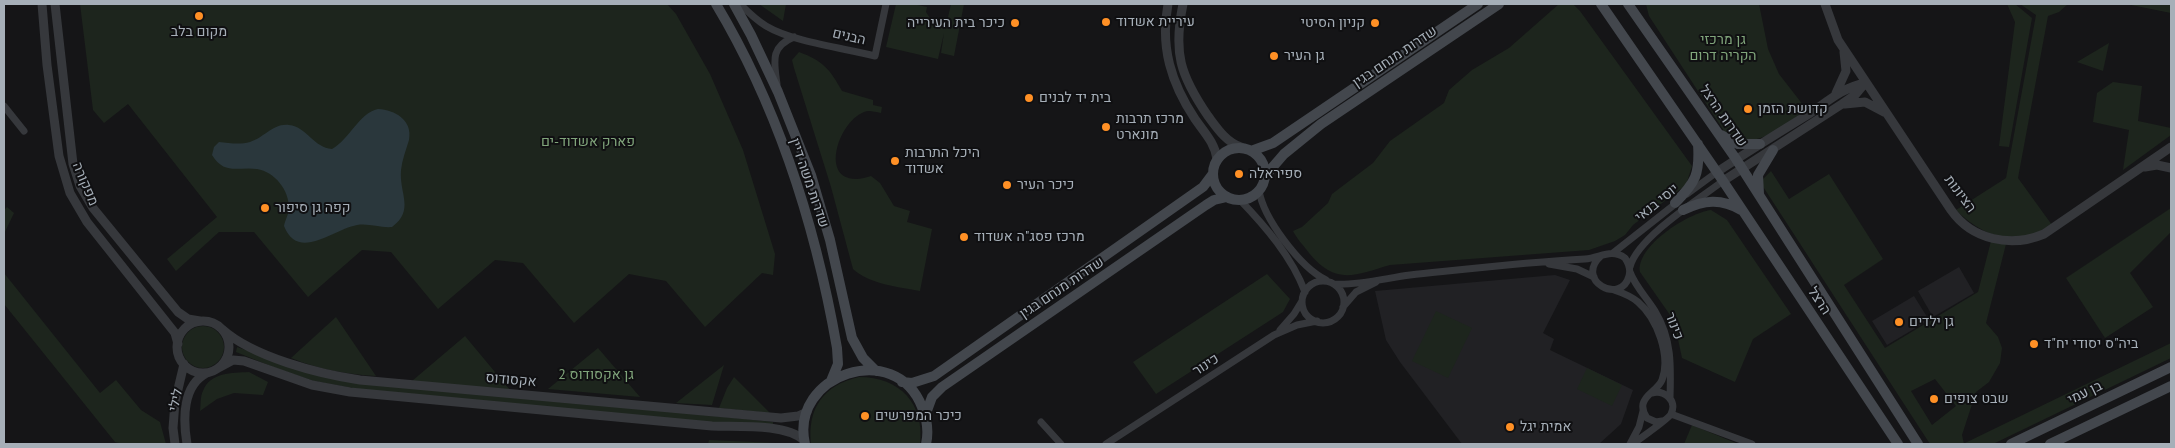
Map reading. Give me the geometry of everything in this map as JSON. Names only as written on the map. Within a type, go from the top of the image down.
[{"type":"main road","name":"שדרות משה דיין","points":[[716,4],[759,88],[796,180],[815,244],[836,339],[838,364],[830,381]]},
{"type":"main road","name":"שדרות משה דיין","points":[[734,4],[778,92],[811,175],[830,240],[852,338],[863,358],[876,370]]},
{"type":"main road","name":"שדרות מנחם בגין","points":[[1246,149],[1273,143],[1478,4]]},
{"type":"main road","name":"שדרות מנחם בגין","points":[[1264,176],[1284,154],[1321,124],[1499,4]]},
{"type":"main road","points":[[1600,4],[1717,172]]},
{"type":"main road","name":"שדרות הרצל","points":[[1629,4],[1759,195]]},
{"type":"main road","points":[[1718,134],[1738,144],[1760,144]]},
{"type":"main road","points":[[1679,207],[1696,179],[1699,161],[1698,143]]},
{"type":"main road","points":[[1246,149],[1262,161],[1264,176],[1259,190],[1251,197],[1240,200],[1227,197],[1217,188],[1212,175],[1217,159],[1227,150],[1246,149]]},
{"type":"main road","points":[[1759,195],[1758,175],[1772,150]]},
{"type":"main road","name":"הרצל","points":[[1717,172],[1898,444]]},
{"type":"main road","name":"שדרות מנחם בגין","points":[[902,382],[920,382],[934,376],[1203,187],[1212,175]]},
{"type":"main road","name":"הרצל","points":[[1759,195],[1918,444]]},
{"type":"main road","name":"שדרות מנחם בגין","points":[[925,416],[932,397],[942,387],[1206,205],[1214,200],[1227,197]]},
{"type":"main road","points":[[1679,207],[1718,201],[1743,211]]},
{"type":"main road","name":"בן עמי","points":[[2011,444],[2171,367]]},
{"type":"main road","points":[[805,442],[804,426],[807,412],[812,400],[830,381],[845,373],[860,370],[876,370],[902,382],[920,403],[927,428],[926,444]]},
{"type":"main road","points":[[2050,444],[2171,386]]},
{"type":"street","name":"מפקורה","points":[[42,4],[47,65],[59,156],[70,193],[87,222],[176,334],[178,344]]},
{"type":"street","name":"מפקורה","points":[[55,4],[73,164],[80,186],[93,208],[178,312],[188,318],[200,321]]},
{"type":"street","name":"הבנים","points":[[740,4],[767,26],[794,37],[875,56],[886,4]]},
{"type":"street","points":[[1168,4],[1164,40],[1170,71],[1182,99],[1215,147],[1217,159]]},
{"type":"street","points":[[1183,4],[1178,42],[1184,76],[1192,92],[1219,131],[1232,144],[1246,149]]},
{"type":"street","name":"הציונות","points":[[1825,4],[1831,25],[1844,49],[1954,214],[1970,229],[1994,239],[2020,241],[2044,234],[2171,147]]},
{"type":"street","points":[[778,92],[774,64],[776,52],[780,44],[794,37]]},
{"type":"street","points":[[1836,93],[1846,71],[1844,49]]},
{"type":"street","points":[[1717,172],[1811,113],[1836,93],[1851,86],[1865,83]]},
{"type":"street","points":[[1723,181],[1842,104],[1865,83]]},
{"type":"street","points":[[1842,104],[1865,102],[1877,107],[1889,116]]},
{"type":"street","points":[[4,106],[24,131]]},
{"type":"street","points":[[2140,169],[2157,165],[2171,168]]},
{"type":"street","name":"יוסי בנאי","points":[[1630,269],[1638,250],[1679,207],[1717,172]]},
{"type":"street","name":"יוסי בנאי","points":[[1613,253],[1679,207],[1723,181]]},
{"type":"street","points":[[1259,190],[1267,212],[1298,258],[1310,271],[1331,283],[1343,295],[1343,307]]},
{"type":"street","points":[[1240,200],[1272,237],[1294,269],[1304,295],[1305,311],[1308,316],[1317,321],[1328,322],[1334,319],[1339,315],[1343,307],[1363,288],[1393,277]]},
{"type":"street","points":[[1304,295],[1315,283],[1347,284],[1393,277],[1592,258],[1613,253],[1625,258],[1630,269],[1625,285],[1614,290],[1600,286],[1594,277],[1593,268],[1601,256]]},
{"type":"street","points":[[1537,262],[1577,269],[1594,277]]},
{"type":"street","name":"כינור","points":[[1630,269],[1635,282],[1666,331],[1671,357],[1670,398]]},
{"type":"street","name":"כינור","points":[[1614,290],[1638,302],[1650,315],[1657,328],[1663,351],[1664,373],[1661,383],[1652,393]]},
{"type":"street","name":"כינור","points":[[1274,335],[1294,314],[1304,295]]},
{"type":"street","points":[[200,321],[216,324],[222,329],[229,344],[225,360],[215,369],[196,372],[184,364],[178,351],[178,344],[185,328],[200,321]]},
{"type":"street","name":"כינור","points":[[1106,444],[1152,416],[1274,335],[1297,325],[1317,321]]},
{"type":"street","name":"אקסודוס","points":[[222,329],[239,342],[294,364],[333,376],[360,380],[781,418],[798,416],[807,412]]},
{"type":"street","name":"אקסודוס","points":[[215,369],[233,360],[244,361],[312,385],[350,392],[712,426],[768,428],[792,432],[805,442]]},
{"type":"street","name":"לילי","points":[[175,444],[173,428],[175,402],[184,364]]},
{"type":"street","name":"לילי","points":[[187,444],[186,415],[188,394],[198,378],[215,369]]},
{"type":"street","points":[[1659,392],[1670,398],[1673,406],[1671,414],[1632,444],[1640,426],[1645,399],[1652,393],[1659,392]]},
{"type":"street","points":[[1643,411],[1651,421],[1662,421]]},
{"type":"street","points":[[1671,414],[1752,444]]},
{"type":"street","name":"כינור","points":[[1115,444],[1152,416]]},
{"type":"street","points":[[1041,422],[1061,444]]},
{"type":"shaded area","points":[[378,109],[391,111],[401,117],[410,133],[401,170],[404,201],[403,214],[392,227],[357,225],[307,243],[298,242],[290,236],[284,226],[289,210],[287,195],[280,183],[264,171],[250,168],[233,169],[222,166],[212,155],[214,147],[219,142],[238,144],[250,142],[273,128],[283,125],[301,129],[320,145],[332,149],[365,116],[371,111]]},
{"type":"shaded area","points":[[1959,267],[1974,293],[1933,317],[1918,291]]},
{"type":"shaded area","points":[[1555,275],[1570,280],[1543,333],[1554,339],[1550,350],[1633,390],[1621,424],[1599,444],[1462,444],[1400,362],[1386,340],[1375,291]]},
{"type":"shaded area","points":[[1914,296],[1929,320],[1887,345],[1872,321]]},
{"type":"green space","name":"פארק אשדוד-ים","points":[[80,4],[667,4],[676,14],[710,74],[743,150],[775,254],[773,275],[762,273],[705,327],[666,281],[629,274],[574,323],[523,263],[495,260],[438,309],[391,252],[362,250],[308,297],[254,232],[219,232],[176,271],[167,259],[217,217],[128,104],[104,123],[93,110]]},
{"type":"green space","points":[[759,4],[786,4],[783,21]]},
{"type":"green space","points":[[896,4],[913,4],[927,7],[926,12],[933,23],[946,26],[951,4],[964,4],[954,56],[941,53],[944,33],[938,59],[886,47]]},
{"type":"green space","points":[[1559,4],[1573,4],[1580,11],[1692,166],[1686,185],[1633,225],[1625,235],[1615,241],[1589,250],[1390,265],[1366,272],[1346,275],[1328,270],[1319,263],[1293,231],[1302,227],[1328,203],[1332,194],[1373,163],[1390,141],[1444,103],[1449,90],[1472,70],[1509,48]]},
{"type":"green space","name":"גן מרכזי הקריה דרום","points":[[1646,4],[1759,4],[1768,49],[1779,74],[1807,110],[1780,128],[1757,139],[1743,140],[1724,131],[1649,16]]},
{"type":"green space","points":[[2007,4],[2015,4],[2032,18],[2009,147],[1999,146],[2015,22]]},
{"type":"green space","points":[[2020,4],[2068,4],[2059,12],[2048,16],[2018,178],[2052,225],[2033,235],[2009,238],[1980,229],[1956,210],[2006,178],[2036,15]]},
{"type":"green space","points":[[2126,4],[2171,4],[2171,13]]},
{"type":"green space","points":[[2109,43],[2103,71],[2077,62]]},
{"type":"green space","points":[[799,52],[820,62],[834,77],[842,91],[873,100],[873,105],[882,107],[881,113],[869,111],[859,114],[850,122],[838,146],[836,158],[838,169],[844,176],[856,179],[871,176],[880,183],[894,206],[910,211],[907,222],[932,229],[920,291],[876,281],[867,278],[853,269],[831,187],[792,60]]},
{"type":"green space","points":[[2113,82],[2142,86],[2138,121],[2171,128],[2171,135],[2123,170],[2129,130],[2093,122],[2097,93]]},
{"type":"green space","points":[[1771,171],[1789,199],[1829,174],[1883,259],[1844,285],[1885,348],[1978,292],[1991,241],[2006,244],[1986,323],[1998,337],[2002,348],[2000,363],[1989,382],[1976,392],[1962,435],[1964,444],[1930,444],[1760,182]],"holes":[[[1935,379],[1956,406],[1932,425],[1911,391]]]},
{"type":"green space","points":[[7,207],[14,213],[4,234],[4,210]]},
{"type":"green space","points":[[2171,208],[2171,232],[2130,273],[2153,307],[2105,338],[2066,278]]},
{"type":"green space","points":[[1711,210],[1727,220],[1791,314],[1753,339],[1735,382],[1682,358],[1676,330],[1670,315],[1640,272],[1641,262],[1646,252],[1665,232],[1690,217]]},
{"type":"green space","points":[[4,273],[100,393],[116,380],[141,410],[160,422],[166,444],[122,444],[115,442],[4,304]]},
{"type":"green space","points":[[1267,274],[1290,299],[1283,312],[1156,394],[1133,362]]},
{"type":"green space","points":[[1436,311],[1472,328],[1448,378],[1412,361]]},
{"type":"green space","points":[[336,317],[376,376],[333,371],[291,358]]},
{"type":"green space","points":[[207,326],[215,329],[221,335],[224,347],[221,359],[215,365],[199,368],[191,365],[185,359],[182,343],[185,335],[191,329]]},
{"type":"green space","points":[[465,336],[510,390],[412,381]]},
{"type":"green space","points":[[2171,343],[2171,358],[1993,444],[1965,443]]},
{"type":"green space","points":[[237,347],[316,374],[773,422],[773,425],[722,424],[397,396],[314,381],[236,352]]},
{"type":"green space","name":"גן אקסודוס 2","points":[[598,348],[640,397],[548,389]]},
{"type":"green space","points":[[724,365],[712,405],[676,403]]},
{"type":"green space","points":[[1587,368],[1622,385],[1612,406],[1577,389]]},
{"type":"green space","points":[[249,372],[268,382],[263,395],[234,393],[217,399],[200,411],[202,393],[211,380],[222,375]]},
{"type":"green space","points":[[734,377],[770,413],[719,408],[727,388]]},
{"type":"green space","name":"כיכר המפרשים","points":[[859,377],[874,378],[887,382],[907,396],[914,405],[918,417],[920,444],[811,444],[810,431],[812,419],[820,400],[836,386]]},
{"type":"green space","points":[[1692,425],[1738,444],[1684,444]]},
{"type":"green space","points":[[709,440],[776,443],[708,444]]},
{"type":"place","name":"מקום בלב","points":[[199,16]]},
{"type":"place","name":"עיריית אשדוד","points":[[1106,22]]},
{"type":"place","name":"כיכר בית העירייה","points":[[1015,23]]},
{"type":"place","name":"קניון הסיטי","points":[[1375,23]]},
{"type":"place","name":"גן העיר","points":[[1274,56]]},
{"type":"place","name":"בית יד לבנים","points":[[1029,98]]},
{"type":"place","name":"קדושת הזמן","points":[[1748,109]]},
{"type":"place","name":"מרכז תרבות מונארט","points":[[1106,127]]},
{"type":"place","name":"היכל התרבות אשדוד","points":[[895,161]]},
{"type":"place","name":"ספיראלה","points":[[1239,174]]},
{"type":"place","name":"כיכר העיר","points":[[1007,185]]},
{"type":"place","name":"קפה גן סיפור","points":[[265,208]]},
{"type":"place","name":"מרכז פסג\"ה אשדוד","points":[[964,237]]},
{"type":"place","name":"גן ילדים","points":[[1899,322]]},
{"type":"place","name":"ביה\"ס יסודי יח\"ד","points":[[2034,344]]},
{"type":"place","name":"שבט צופים","points":[[1934,399]]},
{"type":"place","name":"כיכר המפרשים","points":[[865,416]]},
{"type":"place","name":"אמית יגל","points":[[1510,427]]}]
